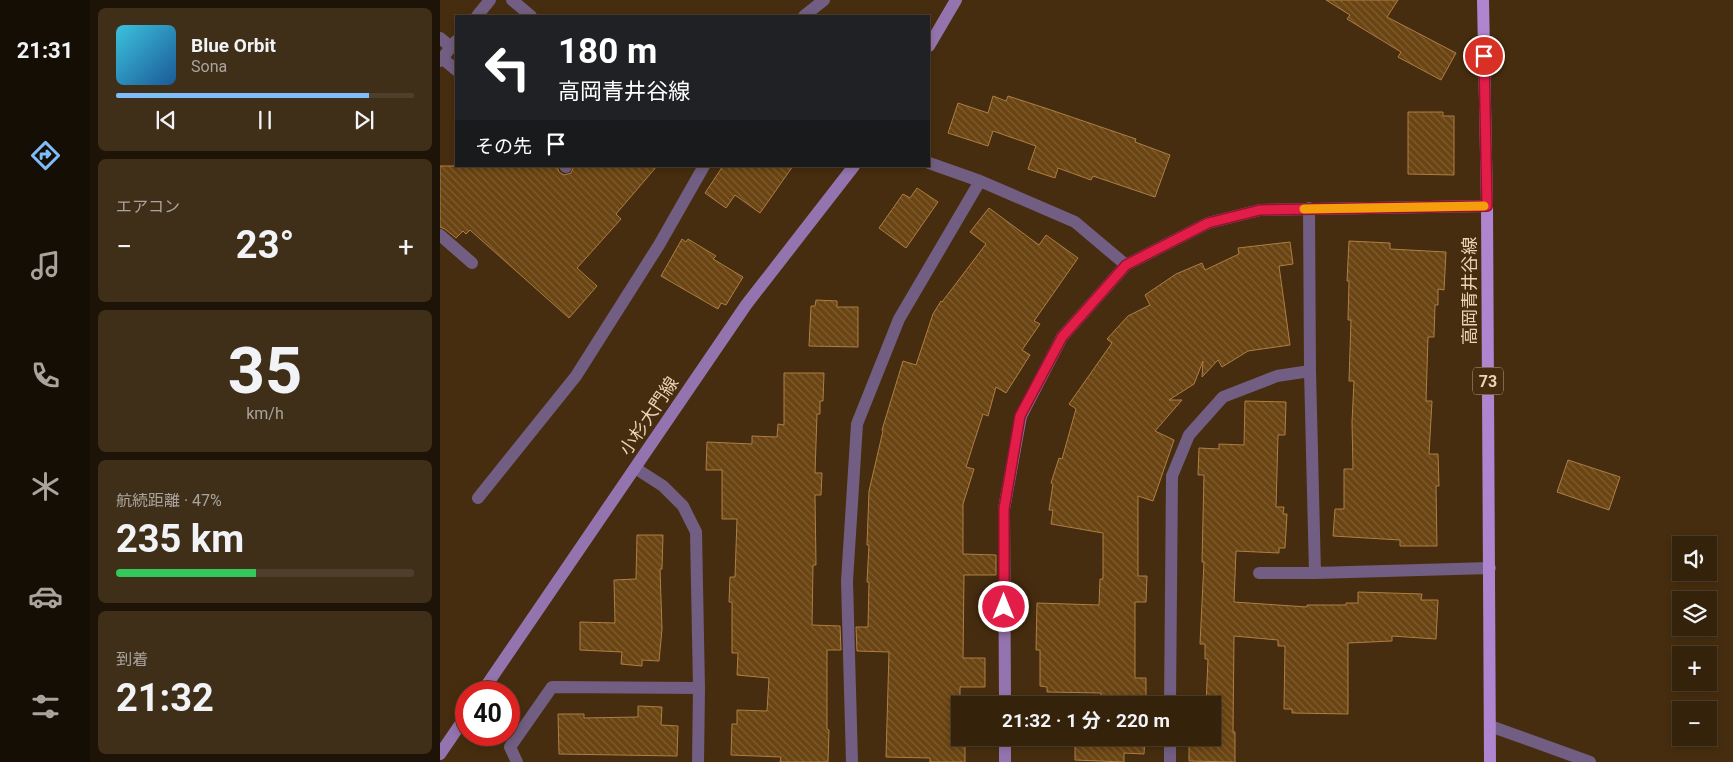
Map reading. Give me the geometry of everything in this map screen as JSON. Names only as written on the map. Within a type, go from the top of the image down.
[{"type":"main road","name":"高岡青井谷線","points":[[1484,0],[1490,568],[1490,762]]},
{"type":"street","points":[[478,15],[490,0]]},
{"type":"street","points":[[512,0],[530,15]]},
{"type":"street","points":[[805,15],[824,0]]},
{"type":"street","points":[[930,44],[956,0]]},
{"type":"street","points":[[440,38],[454,44],[441,59],[455,69]]},
{"type":"street","points":[[930,163],[980,181],[1075,222],[1126,265]]},
{"type":"street","points":[[478,498],[576,376],[659,245],[703,167]]},
{"type":"street","name":"小杉大門線","points":[[490,681],[746,305],[853,167]]},
{"type":"street","points":[[852,762],[847,581],[857,424],[900,319],[980,181]]},
{"type":"street","points":[[1005,696],[1004,509],[1020,416],[1062,337],[1126,265],[1208,223],[1260,210],[1487,206]]},
{"type":"street","points":[[1309,208],[1310,371],[1315,574]]},
{"type":"street","points":[[440,235],[472,263]]},
{"type":"street","points":[[1170,696],[1172,476],[1178,460],[1189,435],[1223,397],[1278,376],[1310,371]]},
{"type":"street","points":[[635,468],[663,486],[684,506],[696,532],[699,688],[698,762]]},
{"type":"street","points":[[1259,572],[1315,574],[1490,568]]},
{"type":"street","points":[[517,762],[510,747],[552,687],[699,688]]},
{"type":"street","points":[[1490,726],[1590,762]]},
{"type":"street","points":[[440,754],[455,732]]},
{"type":"street","points":[[1005,746],[1005,762]]},
{"type":"street","points":[[1170,746],[1170,762]]},
{"type":"building","points":[[1326,0],[1398,0],[1387,17],[1456,53],[1441,80],[1398,57],[1401,52],[1347,19],[1350,15]]},
{"type":"building","points":[[993,96],[1006,101],[1008,96],[1048,109],[1136,139],[1135,142],[1170,155],[1155,197],[1093,176],[1091,180],[1058,168],[1055,178],[1028,169],[1036,146],[993,131],[988,146],[948,133],[958,103],[988,113]]},
{"type":"building","points":[[1408,112],[1443,112],[1443,116],[1454,116],[1454,175],[1408,174]]},
{"type":"building","points":[[440,166],[557,167],[559,172],[564,175],[571,173],[574,167],[656,167],[616,214],[621,219],[577,268],[597,286],[569,318],[470,230],[466,234],[463,231],[456,238],[440,227]]},
{"type":"building","points":[[722,167],[792,167],[760,213],[735,195],[726,208],[705,193]]},
{"type":"building","points":[[917,188],[938,202],[906,248],[879,228],[903,194],[910,198]]},
{"type":"building","points":[[989,208],[1039,245],[1046,235],[1078,258],[1034,321],[1040,324],[1022,350],[1030,355],[1006,393],[996,387],[988,416],[983,414],[966,467],[974,469],[963,504],[963,554],[996,555],[996,575],[964,575],[963,658],[985,658],[985,687],[960,687],[960,696],[951,696],[951,746],[965,746],[965,762],[930,762],[930,758],[886,757],[889,652],[857,651],[856,627],[868,627],[869,582],[867,582],[869,545],[867,545],[869,491],[882,430],[903,361],[916,365],[933,314],[986,244],[970,232]]},
{"type":"building","points":[[682,239],[686,242],[688,239],[716,256],[713,259],[743,277],[726,305],[721,303],[718,309],[661,276]]},
{"type":"building","points":[[1349,241],[1390,243],[1390,249],[1446,252],[1444,290],[1438,289],[1438,305],[1435,305],[1434,337],[1428,337],[1426,401],[1432,401],[1429,454],[1438,454],[1439,486],[1436,486],[1437,546],[1400,546],[1400,540],[1333,536],[1335,509],[1344,509],[1344,469],[1353,469],[1352,422],[1354,381],[1349,381],[1351,320],[1348,320],[1349,281],[1347,281]]},
{"type":"building","points":[[1290,242],[1293,264],[1279,266],[1290,345],[1248,351],[1222,367],[1218,360],[1202,377],[1203,361],[1194,384],[1169,400],[1182,400],[1155,431],[1174,440],[1153,501],[1138,496],[1138,576],[1147,576],[1146,602],[1135,602],[1135,678],[1146,678],[1146,696],[1101,696],[1101,693],[1047,692],[1047,687],[1040,686],[1040,650],[1036,650],[1037,603],[1099,605],[1100,579],[1103,579],[1103,533],[1051,524],[1053,510],[1049,510],[1053,484],[1051,483],[1059,458],[1062,459],[1076,409],[1069,404],[1112,343],[1107,339],[1128,316],[1150,305],[1145,295],[1176,274],[1202,263],[1205,270],[1239,254],[1238,248]]},
{"type":"building","points":[[816,300],[837,301],[837,307],[858,307],[858,347],[809,346],[811,306],[815,306]]},
{"type":"building","points":[[784,373],[824,373],[823,401],[820,401],[820,414],[817,414],[815,473],[822,473],[821,495],[815,495],[816,565],[813,565],[812,625],[840,626],[841,650],[827,650],[828,762],[780,762],[781,757],[731,755],[732,724],[737,724],[737,710],[767,711],[769,678],[737,675],[738,653],[732,653],[732,602],[729,602],[730,577],[735,577],[737,519],[722,519],[722,470],[706,470],[707,442],[752,444],[752,436],[777,437],[778,424],[784,425]]},
{"type":"building","points":[[1245,401],[1286,402],[1285,435],[1278,435],[1276,507],[1284,507],[1283,514],[1287,514],[1285,548],[1279,548],[1279,553],[1236,551],[1234,602],[1307,607],[1307,605],[1346,605],[1346,603],[1358,603],[1358,592],[1422,594],[1421,600],[1438,600],[1436,639],[1392,636],[1392,641],[1348,643],[1348,714],[1292,713],[1292,709],[1284,709],[1285,646],[1278,646],[1278,640],[1234,636],[1233,732],[1235,732],[1235,762],[1189,761],[1189,746],[1221,746],[1221,696],[1206,696],[1208,659],[1205,659],[1205,644],[1200,644],[1204,562],[1202,562],[1204,475],[1198,475],[1199,448],[1219,449],[1219,444],[1244,445]]},
{"type":"building","points":[[1568,460],[1620,477],[1609,510],[1557,492]]},
{"type":"building","points":[[637,535],[663,535],[662,569],[660,569],[662,629],[659,661],[642,660],[642,666],[621,664],[622,652],[580,650],[580,622],[615,623],[614,580],[636,579]]},
{"type":"building","points":[[638,706],[662,707],[661,725],[678,726],[677,756],[559,754],[558,714],[584,714],[584,718],[638,717]]},
{"type":"building","points":[[1075,746],[1144,746],[1144,754],[1124,753],[1124,762],[1075,760]]},
{"type":"slow traffic","points":[[1304,209],[1484,206]]},
{"type":"route","points":[[1004,607],[1004,509],[1020,416],[1062,337],[1126,265],[1208,223],[1260,210],[1487,206],[1484,56]]}]
